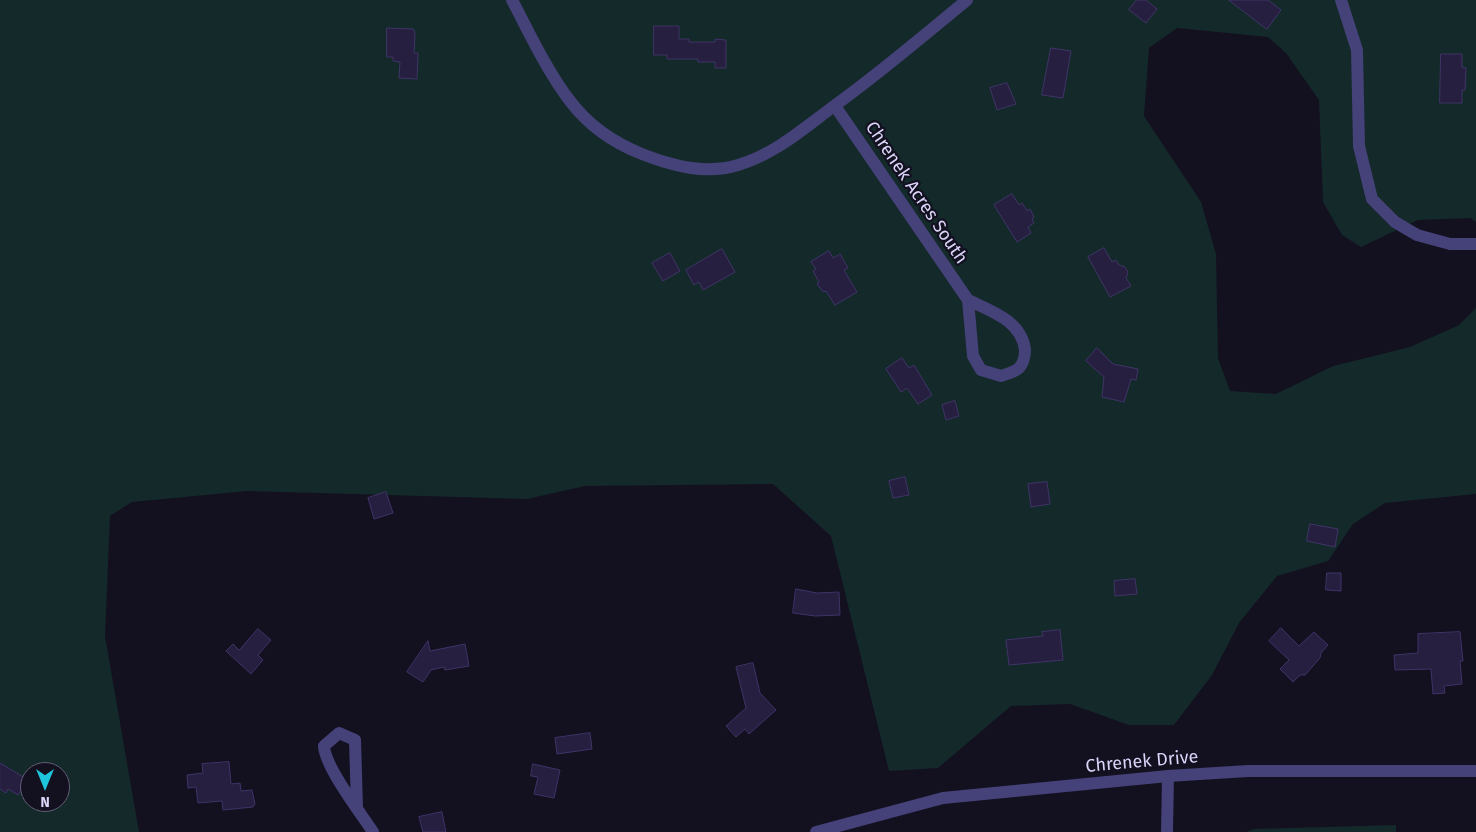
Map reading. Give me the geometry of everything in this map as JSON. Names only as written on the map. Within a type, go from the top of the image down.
[{"type":"street","points":[[512,0],[552,74],[571,102],[596,128],[619,145],[678,167],[700,169],[736,166],[771,152],[835,106],[967,0]]},
{"type":"street","points":[[1341,0],[1357,50],[1359,146],[1372,199],[1394,222],[1417,235],[1450,244],[1476,244]]},
{"type":"street","name":"Chrenek Acres South","points":[[835,106],[968,300],[973,356],[981,370],[1001,376],[1019,368],[1025,356],[1024,340],[1017,328],[1001,315],[968,300]]},
{"type":"street","points":[[357,808],[355,740],[338,733],[324,746],[325,757],[357,808],[373,832]]},
{"type":"street","name":"Chrenek Drive","points":[[816,832],[943,798],[1168,776],[1248,771],[1476,771]]},
{"type":"street","points":[[1167,832],[1168,776]]},
{"type":"green space","points":[[0,0],[1476,0],[1476,222],[1471,218],[1418,220],[1361,247],[1342,235],[1323,202],[1319,100],[1286,53],[1268,37],[1177,28],[1149,48],[1144,116],[1201,202],[1216,254],[1218,358],[1230,391],[1276,394],[1333,366],[1410,347],[1459,325],[1476,308],[1476,494],[1385,503],[1353,524],[1328,561],[1277,576],[1239,623],[1212,675],[1174,725],[1129,725],[1070,704],[1011,706],[938,768],[889,771],[831,536],[773,484],[585,486],[527,499],[247,491],[132,502],[110,516],[105,636],[139,832],[0,832]]},
{"type":"green space","points":[[1396,825],[1396,832],[1246,832],[1254,829]]},
{"type":"building","points":[[1137,0],[1146,0],[1157,9],[1146,23],[1129,10]]},
{"type":"building","points":[[1229,0],[1268,0],[1281,10],[1267,29]]},
{"type":"building","points":[[654,26],[679,26],[679,39],[689,39],[689,42],[715,42],[715,39],[726,40],[726,68],[715,68],[715,62],[698,62],[698,59],[667,59],[667,55],[654,55]]},
{"type":"building","points":[[387,28],[413,29],[415,32],[414,53],[418,53],[417,79],[399,78],[400,62],[393,61],[393,57],[387,57]]},
{"type":"building","points":[[1051,48],[1071,51],[1063,98],[1042,95]]},
{"type":"building","points":[[1441,54],[1462,54],[1462,67],[1466,68],[1465,90],[1462,90],[1462,103],[1440,103]]},
{"type":"building","points":[[1007,83],[1016,104],[997,110],[990,88]]},
{"type":"building","points":[[1012,194],[1019,205],[1022,203],[1027,211],[1030,209],[1034,217],[1032,219],[1034,223],[1028,227],[1031,233],[1017,242],[994,205]]},
{"type":"building","points":[[1104,248],[1112,262],[1116,260],[1119,265],[1125,267],[1128,272],[1126,278],[1131,286],[1110,297],[1088,257]]},
{"type":"building","points":[[722,249],[735,272],[703,290],[699,282],[694,285],[686,270]]},
{"type":"building","points":[[829,251],[833,258],[840,254],[848,268],[844,270],[857,292],[835,305],[826,291],[823,292],[817,284],[819,282],[813,271],[816,269],[811,262]]},
{"type":"building","points":[[670,253],[680,271],[663,281],[652,263]]},
{"type":"building","points":[[1097,348],[1113,364],[1138,369],[1136,380],[1131,379],[1124,402],[1102,397],[1104,377],[1086,361]]},
{"type":"building","points":[[902,358],[909,368],[914,365],[932,395],[918,404],[907,388],[901,392],[886,369]]},
{"type":"building","points":[[955,401],[959,416],[946,420],[942,405]]},
{"type":"building","points":[[905,477],[909,495],[893,498],[889,481]]},
{"type":"building","points":[[1047,482],[1050,504],[1031,507],[1028,484]]},
{"type":"building","points":[[386,492],[393,513],[374,519],[368,498]]},
{"type":"building","points":[[1310,524],[1338,529],[1335,547],[1307,541]]},
{"type":"building","points":[[1327,573],[1341,573],[1341,591],[1326,590]]},
{"type":"building","points":[[1135,579],[1137,594],[1115,596],[1114,581]]},
{"type":"building","points":[[796,589],[817,593],[839,592],[840,615],[815,616],[793,613]]},
{"type":"building","points":[[1281,628],[1299,646],[1314,632],[1328,645],[1321,653],[1320,658],[1305,675],[1300,675],[1293,682],[1280,669],[1289,660],[1269,641]]},
{"type":"building","points":[[258,629],[271,640],[258,655],[263,660],[251,674],[226,651],[233,644],[239,650]]},
{"type":"building","points":[[1060,630],[1063,660],[1009,665],[1006,640],[1043,636],[1042,632]]},
{"type":"building","points":[[1460,632],[1463,661],[1460,661],[1462,684],[1444,686],[1445,693],[1433,694],[1431,669],[1395,670],[1394,655],[1418,653],[1418,634]]},
{"type":"building","points":[[428,641],[430,651],[465,644],[469,666],[445,670],[444,667],[431,670],[423,682],[407,672]]},
{"type":"building","points":[[753,663],[760,693],[776,710],[749,734],[745,729],[736,737],[726,726],[746,708],[736,667]]},
{"type":"building","points":[[590,733],[592,749],[557,754],[555,738]]},
{"type":"building","points":[[229,762],[231,784],[240,783],[241,791],[252,790],[255,804],[253,807],[223,810],[222,801],[198,803],[196,787],[188,788],[187,775],[203,773],[202,764]]},
{"type":"building","points":[[0,763],[20,775],[20,792],[18,795],[8,789],[6,793],[0,789]]},
{"type":"building","points":[[533,764],[560,770],[554,798],[534,794],[538,777],[531,776]]},
{"type":"building","points":[[442,812],[446,832],[423,832],[419,817]]}]
